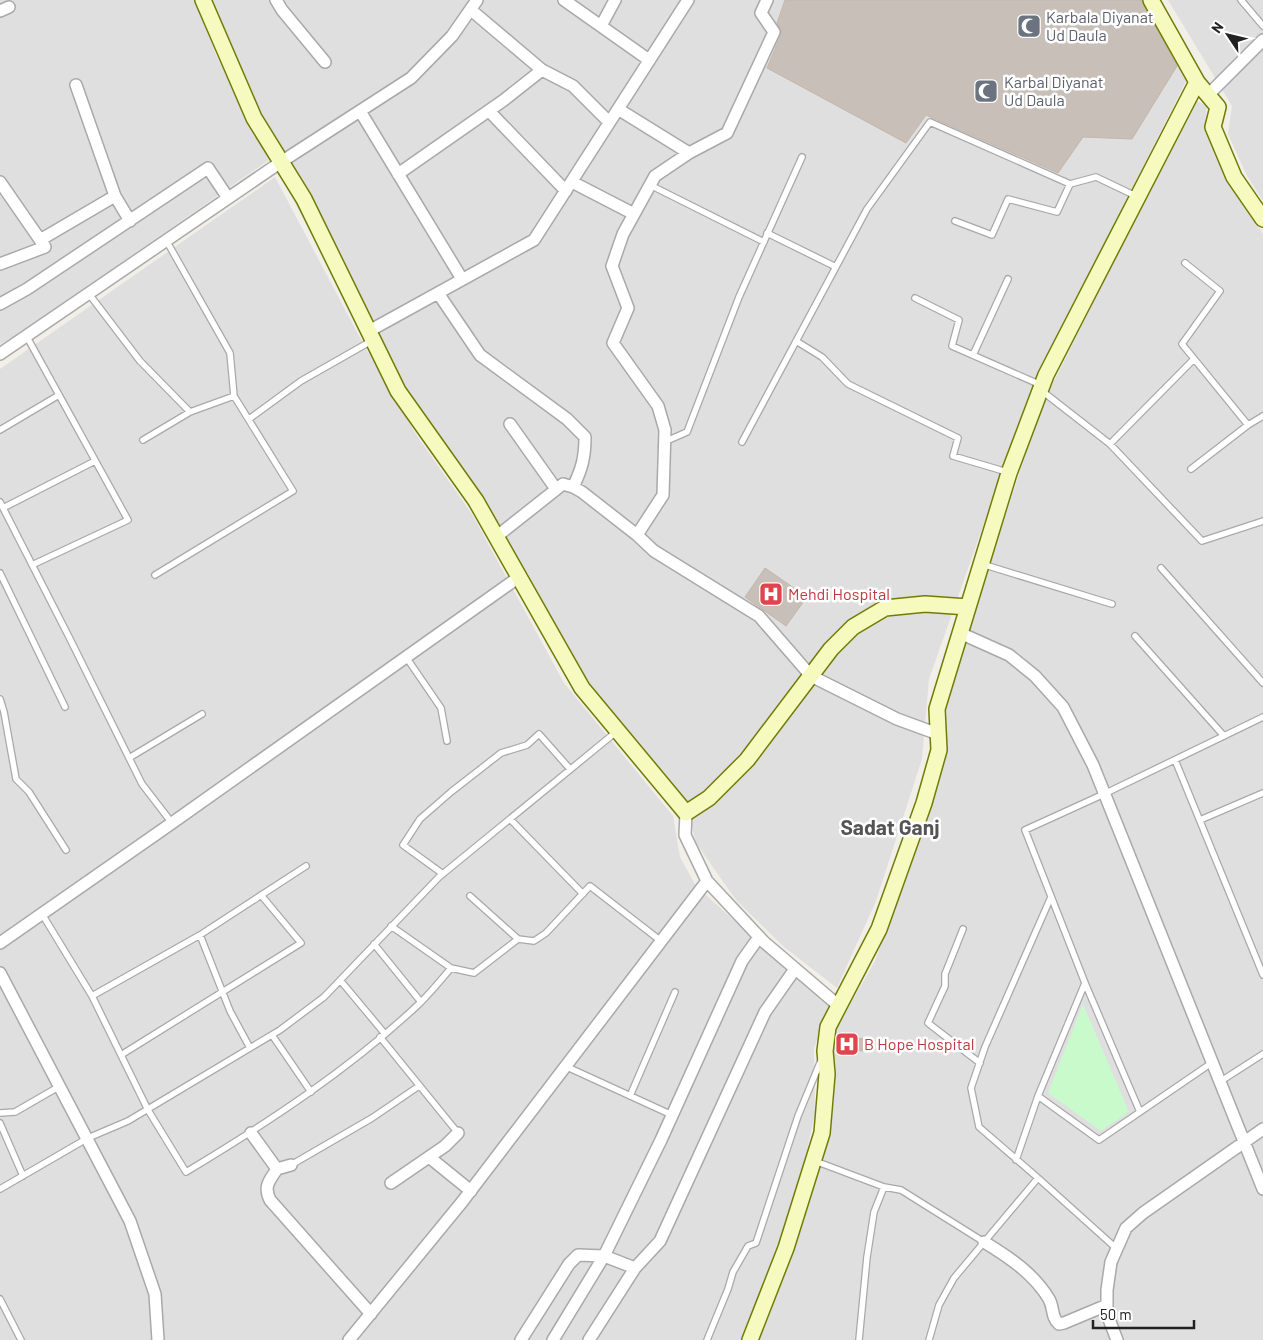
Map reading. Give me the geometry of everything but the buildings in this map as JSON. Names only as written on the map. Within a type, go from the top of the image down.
[{"type":"street","points":[[203,0],[254,118],[304,199],[398,391],[476,501],[582,688],[686,813],[685,836],[707,881],[759,937],[839,1006]]},
{"type":"street","points":[[276,0],[325,62]]},
{"type":"street","points":[[564,0],[649,60]]},
{"type":"street","points":[[601,26],[615,0]]},
{"type":"street","points":[[371,336],[438,293],[534,240],[688,0]]},
{"type":"street","points":[[637,535],[662,495],[665,430],[658,406],[613,342],[628,308],[612,266],[623,234],[655,176],[690,153],[728,133],[774,32],[760,13],[766,0]]},
{"type":"street","points":[[1151,0],[1197,82],[1218,107],[1214,127],[1234,176],[1263,219]]},
{"type":"street","points":[[0,354],[281,162],[411,78],[452,36],[474,5],[542,70],[573,86],[609,122]]},
{"type":"street","points":[[1208,95],[1263,40]]},
{"type":"street","points":[[398,174],[489,111],[542,70]]},
{"type":"street","points":[[750,1340],[786,1248],[822,1133],[827,1074],[825,1051],[828,1027],[880,929],[924,803],[939,750],[937,709],[1009,473],[1046,375],[1197,82]]},
{"type":"street","points":[[76,85],[115,196],[130,221]]},
{"type":"street","points":[[618,109],[690,153]]},
{"type":"street","points":[[360,111],[462,280]]},
{"type":"street","points":[[489,111],[568,186],[634,214]]},
{"type":"street","points":[[0,304],[27,289],[208,168],[228,198]]},
{"type":"street","points":[[0,182],[45,247],[0,264]]},
{"type":"street","points":[[40,240],[115,196]]},
{"type":"street","points":[[438,293],[480,356],[567,419],[584,437],[585,454],[573,487]]},
{"type":"street","points":[[510,424],[556,489]]},
{"type":"street","points":[[496,537],[562,484],[573,487],[637,535],[654,551],[759,616],[811,676],[897,718],[938,734]]},
{"type":"street","points":[[0,943],[519,577]]},
{"type":"street","points":[[686,813],[709,798],[747,760],[831,649],[853,627],[885,608],[925,604],[968,607]]},
{"type":"street","points":[[960,633],[1009,654],[1035,676],[1063,706],[1093,765],[1263,1189]]},
{"type":"street","points":[[349,1340],[470,1191],[707,881]]},
{"type":"street","points":[[553,1340],[604,1256],[672,1115],[742,961],[759,937]]},
{"type":"street","points":[[589,1340],[635,1268],[660,1241],[765,1012],[795,969]]},
{"type":"street","points":[[0,973],[130,1221],[155,1294],[158,1340]]},
{"type":"street","points":[[1117,1340],[1107,1314],[1107,1290],[1111,1262],[1126,1228],[1143,1213],[1263,1129]]},
{"type":"street","points":[[251,1133],[277,1169]]},
{"type":"street","points":[[391,1183],[445,1146],[458,1133]]},
{"type":"street","points":[[429,1157],[470,1191]]},
{"type":"street","points":[[291,1165],[277,1169],[268,1183],[266,1192],[270,1200],[371,1314]]},
{"type":"street","points":[[984,1242],[1010,1258],[1037,1282],[1050,1301],[1054,1319],[1059,1324],[1107,1305]]},
{"type":"street","points":[[521,1340],[573,1259],[578,1255],[604,1256],[635,1268]]},
{"type":"lane","points":[[1241,0],[1263,26]]},
{"type":"lane","points":[[742,442],[867,209],[930,122],[1070,184],[1096,178],[1139,197]]},
{"type":"lane","points":[[664,442],[687,432],[739,297],[802,157]]},
{"type":"lane","points":[[955,221],[992,235],[1008,199],[1057,212],[1070,184]]},
{"type":"lane","points":[[650,185],[764,242]]},
{"type":"lane","points":[[767,233],[836,266]]},
{"type":"lane","points":[[155,576],[294,491],[234,396],[230,353],[166,240]]},
{"type":"lane","points":[[1185,262],[1220,291],[1182,344],[1248,425]]},
{"type":"lane","points":[[973,355],[1008,279]]},
{"type":"lane","points":[[89,294],[140,361],[190,412]]},
{"type":"lane","points":[[915,298],[959,320],[952,346],[1041,388],[1110,444],[1202,541],[1263,521]]},
{"type":"lane","points":[[249,419],[301,381],[371,336]]},
{"type":"lane","points":[[27,337],[128,520],[32,565]]},
{"type":"lane","points":[[796,341],[822,357],[848,384],[958,438],[953,456],[1009,473]]},
{"type":"lane","points":[[1110,444],[1194,359]]},
{"type":"lane","points":[[0,430],[59,395]]},
{"type":"lane","points":[[142,440],[190,412],[234,396]]},
{"type":"lane","points":[[1191,469],[1248,425],[1263,416]]},
{"type":"lane","points":[[95,461],[2,505],[142,784],[172,823]]},
{"type":"lane","points":[[982,564],[1112,604]]},
{"type":"lane","points":[[1161,568],[1263,683]]},
{"type":"lane","points":[[0,573],[65,707]]},
{"type":"lane","points":[[1135,636],[1224,736]]},
{"type":"lane","points":[[406,657],[441,708],[448,741]]},
{"type":"lane","points":[[0,700],[4,712],[16,779],[29,792],[66,850]]},
{"type":"lane","points":[[129,758],[202,714]]},
{"type":"lane","points":[[1140,1112],[1085,984],[1025,830],[1263,717]]},
{"type":"lane","points":[[0,1189],[88,1138],[128,1121],[148,1110],[272,1035],[324,997],[443,874],[618,730]]},
{"type":"lane","points":[[443,874],[403,845],[420,819],[451,792],[501,753],[527,744],[539,734],[570,770]]},
{"type":"lane","points":[[1175,760],[1263,975]]},
{"type":"lane","points":[[1200,820],[1263,793]]},
{"type":"lane","points":[[510,819],[583,894]]},
{"type":"lane","points":[[92,996],[200,934],[306,866]]},
{"type":"lane","points":[[470,896],[518,939],[534,941],[546,933],[590,886],[661,941]]},
{"type":"lane","points":[[121,1055],[301,943],[261,896]]},
{"type":"lane","points":[[1051,897],[985,1047],[972,1088],[979,1127],[1117,1249]]},
{"type":"lane","points":[[42,914],[92,996],[148,1110],[186,1172],[251,1133],[345,1068],[421,1002],[450,968]]},
{"type":"lane","points":[[391,926],[450,968],[474,973],[518,939]]},
{"type":"lane","points":[[963,928],[945,974],[945,986],[928,1023],[980,1063]]},
{"type":"lane","points":[[200,934],[222,992],[250,1048]]},
{"type":"lane","points":[[374,944],[421,1002]]},
{"type":"lane","points":[[340,980],[458,1133]]},
{"type":"lane","points":[[1016,1160],[1038,1096],[1085,984]]},
{"type":"lane","points":[[630,1096],[675,992]]},
{"type":"lane","points":[[272,1035],[311,1092]]},
{"type":"lane","points":[[707,1340],[733,1272],[748,1246],[756,1243],[798,1116],[816,1068],[825,1051]]},
{"type":"lane","points":[[1221,1081],[1263,1054]]},
{"type":"lane","points":[[1038,1096],[1099,1140],[1213,1062]]},
{"type":"lane","points":[[565,1066],[672,1115]]},
{"type":"lane","points":[[0,1113],[15,1112],[60,1086]]},
{"type":"lane","points":[[291,1165],[372,1118],[420,1086]]},
{"type":"lane","points":[[0,1123],[23,1176]]},
{"type":"lane","points":[[813,1160],[884,1187],[901,1190],[984,1242]]},
{"type":"lane","points":[[930,1340],[939,1305],[954,1278],[1038,1178]]},
{"type":"lane","points":[[859,1340],[868,1248],[874,1212],[884,1187]]},
{"type":"lane","points":[[0,1299],[21,1340]]},
{"type":"shaded area","points":[[0,0],[195,0],[216,55],[269,160],[14,337],[0,344]]},
{"type":"shaded area","points":[[199,0],[1145,0],[1187,79],[1031,390],[929,679],[922,759],[876,901],[837,988],[784,947],[736,900],[696,843],[685,800],[612,716],[576,664],[529,578],[453,474],[332,274],[281,176]]},
{"type":"shaded area","points":[[1168,0],[1263,0],[1263,201],[1247,176],[1228,134],[1232,106]]},
{"type":"shaded area","points":[[1195,100],[1207,106],[1205,122],[1215,156],[1263,234],[1263,1340],[758,1340],[791,1259],[824,1146],[834,1101],[834,1033],[875,961],[946,757],[942,713],[1040,409]]},
{"type":"shaded area","points":[[275,177],[359,336],[417,436],[472,514],[564,683],[673,816],[680,857],[696,886],[830,1007],[814,1048],[815,1113],[803,1169],[767,1277],[742,1340],[0,1340],[0,369]]},
{"type":"green space","points":[[1083,1004],[1129,1112],[1101,1131],[1048,1093]]},
{"type":"place","name":"Karbala Diyanat Ud Daula","points":[[1029,26]]},
{"type":"place","name":"Karbal Diyanat Ud Daula","points":[[986,91]]},
{"type":"place","name":"Mehdi Hospital","points":[[771,594]]},
{"type":"place","name":"B Hope Hospital","points":[[847,1044]]},
{"type":"district","name":"Sadat Ganj","points":[[890,828]]}]
